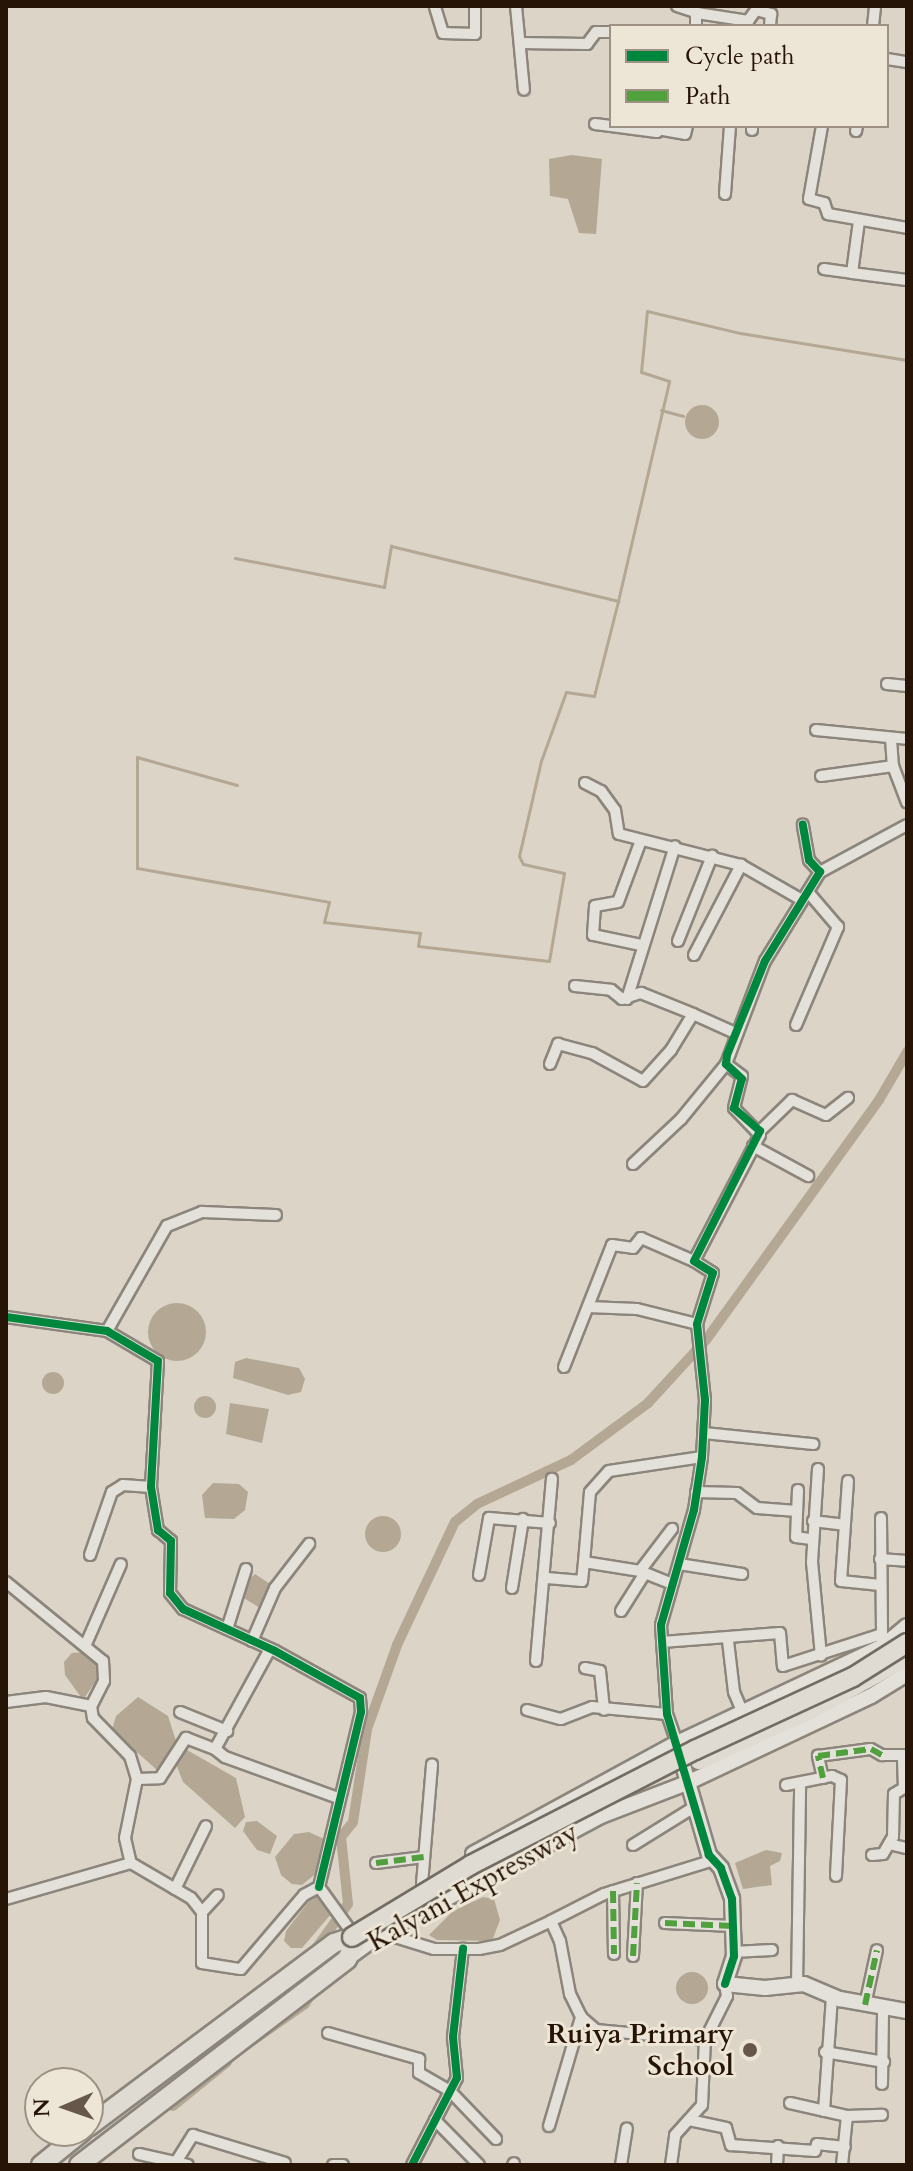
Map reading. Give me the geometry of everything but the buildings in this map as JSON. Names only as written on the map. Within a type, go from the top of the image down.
[{"type":"highway","name":"Kalyani Expressway","points":[[353,1936],[471,1865],[695,1750],[853,1677],[907,1643]]},
{"type":"highway","name":"Kalyani Expressway","points":[[104,2115],[334,1943],[353,1936],[471,1871],[812,1709],[907,1657]]},
{"type":"highway","points":[[347,1959],[353,1936]]},
{"type":"highway","name":"Kalyani Expressway","points":[[79,2165],[347,1959]]},
{"type":"highway","points":[[41,2165],[63,2147]]},
{"type":"street","points":[[435,7],[443,33],[475,34],[475,6]]},
{"type":"street","points":[[516,6],[524,90]]},
{"type":"street","points":[[677,6],[697,13],[748,21],[756,10],[771,14],[770,24]]},
{"type":"street","points":[[696,24],[697,13]]},
{"type":"street","points":[[520,43],[587,44],[596,32],[609,32]]},
{"type":"street","points":[[595,124],[609,126]]},
{"type":"street","points":[[663,128],[685,134],[686,128]]},
{"type":"street","points":[[725,194],[730,128]]},
{"type":"street","points":[[822,128],[809,199],[824,203],[828,214],[907,228]]},
{"type":"street","points":[[852,273],[859,221]]},
{"type":"street","points":[[824,269],[907,280]]},
{"type":"street","points":[[887,684],[907,686]]},
{"type":"street","points":[[816,730],[907,739]]},
{"type":"street","points":[[891,739],[893,766],[907,802]]},
{"type":"street","points":[[821,776],[893,766]]},
{"type":"street","points":[[585,783],[601,791],[615,810],[617,833],[741,865],[805,896],[838,927],[796,1025]]},
{"type":"street","points":[[803,825],[809,860],[820,872]]},
{"type":"street","points":[[633,1164],[681,1119],[726,1064],[735,1033],[765,961],[820,872],[904,826],[907,839]]},
{"type":"street","points":[[641,840],[618,903],[595,906],[593,935],[641,945]]},
{"type":"street","points":[[627,999],[641,945],[675,846]]},
{"type":"street","points":[[678,941],[712,856]]},
{"type":"street","points":[[694,955],[741,865]]},
{"type":"street","points":[[575,986],[611,990],[627,999]]},
{"type":"street","points":[[627,999],[641,993],[735,1033]]},
{"type":"street","points":[[550,1064],[558,1044],[592,1053],[645,1081],[693,1014]]},
{"type":"street","points":[[726,1064],[742,1076],[734,1108],[760,1131]]},
{"type":"street","points":[[694,1261],[760,1131],[792,1100],[826,1115],[848,1098]]},
{"type":"street","points":[[753,1146],[808,1176]]},
{"type":"street","points":[[107,1331],[167,1226],[202,1212],[276,1215]]},
{"type":"street","points":[[564,1367],[613,1244],[633,1248],[641,1238],[694,1261],[713,1273],[697,1330],[702,1348],[702,1457],[679,1564],[670,1583],[662,1642],[667,1714],[714,1860],[732,1899],[733,1952],[725,1984],[727,1996],[705,2040],[702,2105],[675,2135],[671,2165]]},
{"type":"street","points":[[588,1307],[637,1309],[697,1330]]},
{"type":"street","points":[[6,1317],[107,1331],[158,1361],[151,1487],[158,1530],[171,1541],[170,1593],[183,1609],[270,1649],[360,1698],[361,1712],[319,1887],[353,1936]]},
{"type":"street","points":[[704,1433],[813,1444]]},
{"type":"street","points":[[547,1578],[582,1581],[590,1492],[609,1471],[702,1457]]},
{"type":"street","points":[[818,1469],[811,1539],[821,1656]]},
{"type":"street","points":[[536,1661],[547,1578],[552,1479]]},
{"type":"street","points":[[848,1481],[841,1581],[880,1585]]},
{"type":"street","points":[[90,1555],[112,1492],[123,1485],[151,1487]]},
{"type":"street","points":[[798,1490],[796,1537],[811,1539]]},
{"type":"street","points":[[696,1492],[737,1493],[751,1506],[797,1511]]},
{"type":"street","points":[[479,1575],[489,1518],[550,1523]]},
{"type":"street","points":[[662,1642],[728,1641],[780,1633],[783,1666],[882,1640],[881,1518]]},
{"type":"street","points":[[512,1588],[523,1519]]},
{"type":"street","points":[[813,1521],[844,1525]]},
{"type":"street","points":[[621,1611],[642,1572],[672,1529]]},
{"type":"street","points":[[252,1641],[275,1588],[309,1544]]},
{"type":"street","points":[[880,1559],[907,1561]]},
{"type":"street","points":[[584,1562],[642,1572],[670,1583]]},
{"type":"street","points":[[86,1644],[121,1564]]},
{"type":"street","points":[[679,1564],[742,1574]]},
{"type":"street","points":[[227,1629],[246,1569]]},
{"type":"street","points":[[6,1582],[29,1606],[86,1644],[103,1661],[104,1681],[91,1706],[93,1718],[130,1756],[137,1779],[125,1838],[131,1863],[175,1889],[202,1912]]},
{"type":"street","name":"Kalyani Expressway","points":[[353,1936],[422,1884],[677,1743],[907,1626]]},
{"type":"street","points":[[728,1641],[734,1692],[742,1711]]},
{"type":"street","points":[[215,1749],[270,1649]]},
{"type":"street","points":[[585,1668],[600,1671],[604,1710]]},
{"type":"street","name":"Kalyani Expressway","points":[[347,1959],[382,1933],[601,1816],[871,1696],[907,1674]]},
{"type":"street","points":[[6,1702],[46,1697],[91,1706]]},
{"type":"street","points":[[527,1710],[561,1719],[592,1707],[667,1714]]},
{"type":"street","points":[[180,1712],[227,1731]]},
{"type":"street","points":[[137,1779],[160,1778],[186,1738],[338,1798]]},
{"type":"street","points":[[823,1778],[818,1756],[871,1749],[882,1755],[905,1755],[904,1788],[894,1794],[895,1829],[883,1854],[872,1855]]},
{"type":"street","points":[[422,1884],[432,1764]]},
{"type":"street","points":[[786,1785],[832,1776],[843,1787],[836,1876]]},
{"type":"street","points":[[797,1985],[800,1783]]},
{"type":"street","points":[[633,1845],[696,1806]]},
{"type":"street","points":[[175,1889],[206,1826]]},
{"type":"street","points":[[889,1844],[907,1848]]},
{"type":"street","points":[[376,1863],[424,1857]]},
{"type":"street","points":[[382,1933],[434,1949],[500,1945],[613,1891],[714,1860]]},
{"type":"street","points":[[6,1899],[131,1863]]},
{"type":"street","points":[[633,1956],[637,1883]]},
{"type":"street","points":[[218,1895],[202,1912],[202,1963],[241,1969],[304,1895],[319,1887]]},
{"type":"street","points":[[613,1891],[614,1954]]},
{"type":"street","points":[[551,1921],[581,2017],[596,2030],[705,2040]]},
{"type":"street","points":[[665,1923],[733,1926]]},
{"type":"street","points":[[412,2165],[457,2078],[453,2037],[463,1949]]},
{"type":"street","points":[[733,1952],[772,1950]]},
{"type":"street","points":[[865,2005],[877,1950]]},
{"type":"street","points":[[725,1984],[797,1985],[865,2005],[907,2011]]},
{"type":"street","points":[[824,2111],[825,2052],[832,1996]]},
{"type":"street","points":[[882,2084],[883,2009]]},
{"type":"street","points":[[549,2126],[581,2017]]},
{"type":"street","points":[[328,2033],[419,2059],[419,2073],[450,2091],[496,2139]]},
{"type":"street","points":[[825,2052],[884,2062]]},
{"type":"street","points":[[790,2103],[847,2116],[882,2115]]},
{"type":"street","points":[[842,2165],[847,2116]]},
{"type":"street","points":[[435,2120],[479,2165]]},
{"type":"street","points":[[689,2120],[726,2128],[731,2145],[815,2151],[817,2144],[845,2147]]},
{"type":"street","points":[[621,2165],[627,2128]]},
{"type":"street","points":[[176,2162],[193,2135],[270,2161],[285,2163]]},
{"type":"street","points":[[777,2165],[778,2146]]},
{"type":"street","points":[[139,2154],[188,2165]]},
{"type":"street","points":[[333,2165],[343,2165]]},
{"type":"shaded area","points":[[572,155],[602,159],[596,234],[579,233],[568,199],[550,196],[549,159]]},
{"type":"shaded area","points":[[702,405],[714,410],[719,422],[714,434],[702,439],[690,434],[685,422],[690,410]]},
{"type":"shaded area","points":[[177,1303],[197,1312],[206,1332],[197,1352],[177,1361],[157,1352],[148,1332],[157,1312]]},
{"type":"shaded area","points":[[246,1358],[299,1368],[305,1379],[301,1392],[288,1395],[233,1378],[235,1362]]},
{"type":"shaded area","points":[[53,1372],[61,1375],[64,1383],[61,1391],[53,1394],[45,1391],[42,1383],[45,1375]]},
{"type":"shaded area","points":[[205,1396],[213,1399],[216,1407],[213,1415],[205,1418],[197,1415],[194,1407],[197,1399]]},
{"type":"shaded area","points":[[230,1403],[269,1409],[262,1443],[226,1434]]},
{"type":"shaded area","points":[[213,1483],[239,1484],[248,1492],[245,1510],[234,1519],[205,1518],[202,1495]]},
{"type":"shaded area","points":[[383,1516],[396,1521],[401,1534],[396,1547],[383,1552],[370,1547],[365,1534],[370,1521]]},
{"type":"shaded area","points":[[255,1574],[273,1586],[268,1606],[260,1608],[242,1597],[245,1583]]},
{"type":"shaded area","points":[[86,1652],[97,1665],[97,1679],[83,1700],[65,1675],[64,1662],[72,1653]]},
{"type":"shaded area","points":[[138,1697],[168,1716],[176,1741],[157,1770],[112,1730],[116,1716]]},
{"type":"shaded area","points":[[187,1750],[236,1778],[245,1817],[235,1828],[183,1782],[176,1764]]},
{"type":"shaded area","points":[[257,1821],[277,1836],[270,1854],[257,1850],[243,1831],[246,1822]]},
{"type":"shaded area","points":[[309,1832],[326,1840],[319,1871],[302,1885],[292,1884],[281,1875],[275,1857],[294,1834]]},
{"type":"shaded area","points":[[766,1850],[782,1853],[780,1861],[770,1866],[772,1885],[743,1889],[735,1863]]},
{"type":"shaded area","points":[[313,1896],[324,1896],[332,1913],[302,1948],[291,1948],[284,1941],[286,1931]]},
{"type":"shaded area","points":[[483,1897],[494,1899],[500,1920],[492,1941],[437,1940],[429,1935],[453,1911]]},
{"type":"shaded area","points":[[692,1972],[703,1977],[708,1988],[703,1999],[692,2004],[681,1999],[676,1988],[681,1977]]},
{"type":"waterway","points":[[237,785],[137,757],[137,868],[329,902],[324,922],[420,933],[418,946],[549,961],[564,873],[523,864],[519,856],[541,761],[566,692],[594,696],[618,601],[669,381],[641,372],[647,311],[740,333],[907,360]]},
{"type":"waterway","points":[[661,410],[683,416]]},
{"type":"waterway","points":[[235,558],[384,587],[391,546],[618,601]]},
{"type":"waterway","points":[[245,2046],[305,2004],[314,1989],[307,1967],[310,1957],[348,1904],[341,1837],[353,1822],[367,1729],[397,1645],[455,1522],[477,1504],[571,1460],[648,1403],[706,1340],[879,1100],[907,1052]]},
{"type":"waterway","points":[[173,2106],[227,2062]]},
{"type":"marked path","points":[[823,1778],[818,1756],[871,1749],[882,1755]]},
{"type":"marked path","points":[[376,1863],[424,1857]]},
{"type":"marked path","points":[[633,1956],[637,1883]]},
{"type":"marked path","points":[[613,1891],[614,1954]]},
{"type":"marked path","points":[[665,1923],[733,1926]]},
{"type":"marked path","points":[[865,2005],[877,1950]]},
{"type":"cycle path","points":[[725,1984],[734,1956],[732,1899],[721,1868],[709,1855],[667,1714],[661,1625],[694,1510],[702,1457],[705,1400],[697,1324],[713,1273],[694,1261],[760,1131],[734,1108],[742,1079],[726,1064],[727,1055],[765,961],[820,872],[809,860],[803,825]]},
{"type":"cycle path","points":[[6,1317],[107,1331],[158,1361],[151,1487],[158,1530],[171,1541],[170,1593],[183,1609],[275,1651],[360,1698],[361,1712],[319,1887]]},
{"type":"cycle path","points":[[412,2165],[457,2078],[453,2037],[463,1949]]},
{"type":"place","name":"Ruiya Primary School","points":[[750,2050]]}]
